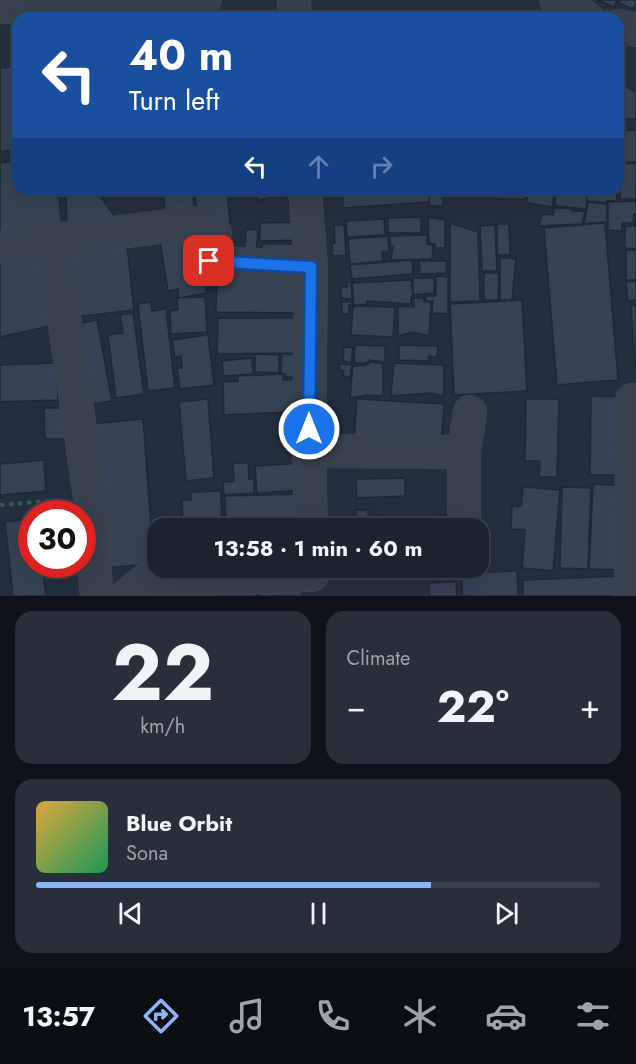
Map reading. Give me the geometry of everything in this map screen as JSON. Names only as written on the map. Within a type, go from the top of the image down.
[{"type":"street","points":[[0,7],[145,8],[205,0]]},
{"type":"street","points":[[556,0],[577,12]]},
{"type":"street","points":[[305,195],[311,267],[309,451],[311,518]]},
{"type":"street","points":[[0,247],[192,223],[215,233],[207,259],[212,263],[311,267]]},
{"type":"street","points":[[53,242],[90,498],[101,595],[144,581],[313,579]]},
{"type":"street","points":[[631,596],[632,400]]},
{"type":"street","points":[[464,518],[464,452],[470,412]]},
{"type":"street","points":[[309,451],[464,452]]},
{"type":"path","points":[[0,505],[90,498]]},
{"type":"building","points":[[598,0],[617,0],[614,7]]},
{"type":"building","points":[[620,0],[636,0],[636,3],[633,9],[619,3]]},
{"type":"building","points":[[12,67],[12,150],[0,152],[0,68]]},
{"type":"building","points":[[624,85],[636,92],[636,119],[624,119]]},
{"type":"building","points":[[624,130],[636,130],[636,162],[624,162]]},
{"type":"building","points":[[12,162],[12,195],[59,195],[63,235],[2,243],[0,163]]},
{"type":"building","points":[[636,163],[636,199],[620,199],[620,195],[624,195],[624,164]]},
{"type":"building","points":[[66,195],[99,195],[121,225],[67,233]]},
{"type":"building","points":[[164,195],[193,195],[194,213],[165,217]]},
{"type":"building","points":[[195,195],[228,195],[230,223],[206,226],[197,221]]},
{"type":"building","points":[[258,195],[297,195],[297,200],[279,196],[258,200]]},
{"type":"building","points":[[342,195],[429,195],[429,202],[343,208]]},
{"type":"building","points":[[430,195],[443,195],[443,206],[429,206]]},
{"type":"building","points":[[497,195],[526,195],[525,199],[496,199]]},
{"type":"building","points":[[528,195],[554,195],[553,207],[526,203]]},
{"type":"building","points":[[556,195],[587,195],[586,209],[555,206]]},
{"type":"building","points":[[588,195],[616,195],[617,201],[607,201],[607,203],[587,201]]},
{"type":"building","points":[[636,201],[633,223],[622,223],[622,231],[608,230],[608,202]]},
{"type":"building","points":[[588,202],[607,204],[607,222],[584,224]]},
{"type":"building","points":[[554,208],[585,211],[582,224],[539,226],[542,214],[553,215]]},
{"type":"building","points":[[421,217],[421,233],[388,233],[388,218]]},
{"type":"building","points":[[428,217],[445,220],[445,248],[435,248],[435,244],[429,243]]},
{"type":"building","points":[[636,218],[636,249],[625,248],[625,226],[635,226]]},
{"type":"building","points":[[384,219],[385,235],[347,237],[346,221]]},
{"type":"building","points":[[304,222],[305,240],[260,241],[260,223]]},
{"type":"building","points":[[450,223],[478,232],[480,301],[450,302]]},
{"type":"building","points":[[605,223],[618,380],[557,385],[544,228]]},
{"type":"building","points":[[497,224],[509,224],[510,255],[497,255]]},
{"type":"building","points":[[334,225],[344,225],[346,255],[333,256]]},
{"type":"building","points":[[495,225],[497,271],[482,271],[480,226]]},
{"type":"building","points":[[197,228],[207,293],[179,298],[178,289],[168,291],[159,235]]},
{"type":"building","points":[[246,229],[258,230],[256,251],[245,250]]},
{"type":"building","points":[[427,235],[427,244],[433,245],[432,259],[391,260],[393,246],[390,246],[390,236]]},
{"type":"building","points":[[388,236],[389,251],[382,252],[383,261],[350,264],[348,239]]},
{"type":"building","points":[[262,244],[303,244],[291,265],[262,263]]},
{"type":"building","points":[[127,245],[134,310],[74,317],[67,252]]},
{"type":"building","points":[[0,250],[50,252],[59,324],[0,337]]},
{"type":"building","points":[[626,250],[636,250],[636,280],[626,280]]},
{"type":"building","points":[[500,257],[516,259],[512,300],[500,300]]},
{"type":"building","points":[[412,260],[413,274],[352,279],[350,265]]},
{"type":"building","points":[[419,261],[447,261],[446,273],[420,274]]},
{"type":"building","points":[[484,273],[499,273],[498,300],[484,300]]},
{"type":"building","points":[[217,275],[304,277],[302,313],[216,312]]},
{"type":"building","points":[[436,276],[448,277],[448,314],[432,313],[433,301],[426,301],[426,296],[436,296]]},
{"type":"building","points":[[413,278],[434,278],[434,293],[413,295]]},
{"type":"building","points":[[411,280],[413,296],[411,304],[367,301],[367,304],[354,305],[352,283]]},
{"type":"building","points":[[636,281],[636,300],[628,301],[626,282]]},
{"type":"building","points":[[347,282],[351,282],[352,299],[341,298],[341,287],[347,287]]},
{"type":"building","points":[[205,297],[207,332],[171,334],[170,311],[178,310],[177,298]]},
{"type":"building","points":[[414,298],[424,298],[424,302],[431,302],[429,336],[413,332],[398,336],[398,306],[414,307]]},
{"type":"building","points":[[522,300],[527,391],[454,395],[450,304]]},
{"type":"building","points":[[151,302],[152,311],[166,309],[175,388],[148,391],[138,304]]},
{"type":"building","points":[[342,302],[352,302],[352,305],[349,305],[349,314],[342,314]]},
{"type":"building","points":[[636,305],[636,367],[635,367],[631,306]]},
{"type":"building","points":[[353,306],[395,307],[393,337],[351,335]]},
{"type":"building","points":[[133,313],[144,394],[116,398],[108,335],[123,333],[120,315]]},
{"type":"building","points":[[218,318],[300,318],[300,353],[217,354]]},
{"type":"building","points":[[97,320],[112,401],[86,405],[72,325]]},
{"type":"building","points":[[208,335],[214,385],[180,389],[177,368],[182,368],[181,356],[175,357],[172,340]]},
{"type":"building","points":[[355,345],[385,346],[385,362],[369,360],[367,363],[354,363]]},
{"type":"building","points":[[399,345],[438,346],[437,357],[429,356],[428,361],[399,360]]},
{"type":"building","points":[[344,347],[353,348],[351,363],[343,361]]},
{"type":"building","points":[[255,354],[279,355],[279,373],[255,372]]},
{"type":"building","points":[[282,354],[307,356],[307,377],[286,377],[286,374],[281,373]]},
{"type":"building","points":[[252,358],[253,374],[223,376],[222,361]]},
{"type":"building","points":[[371,362],[383,364],[383,396],[368,395],[350,398],[353,366],[366,365]]},
{"type":"building","points":[[56,363],[58,400],[0,402],[0,365]]},
{"type":"building","points":[[394,363],[444,365],[444,396],[432,393],[391,396]]},
{"type":"building","points":[[340,364],[352,365],[350,377],[343,376],[344,371],[339,369]]},
{"type":"building","points":[[283,374],[283,380],[306,379],[307,414],[289,415],[288,412],[224,415],[223,382],[238,381],[238,376]]},
{"type":"building","points":[[591,396],[624,397],[623,475],[590,475]]},
{"type":"building","points":[[208,399],[214,478],[186,481],[179,402]]},
{"type":"building","points":[[357,399],[444,404],[441,443],[354,438]]},
{"type":"building","points":[[526,399],[559,399],[557,477],[539,477],[540,461],[525,461]]},
{"type":"building","points":[[44,408],[65,408],[66,439],[45,439]]},
{"type":"building","points":[[143,419],[151,518],[147,518],[147,565],[100,568],[90,424]]},
{"type":"building","points":[[44,460],[46,491],[0,495],[0,464]]},
{"type":"building","points":[[233,463],[248,463],[249,479],[254,479],[254,493],[224,495],[223,482],[234,481]]},
{"type":"building","points":[[303,463],[305,490],[257,493],[255,466]]},
{"type":"building","points":[[405,478],[405,496],[357,498],[356,479]]},
{"type":"building","points":[[593,484],[628,486],[623,570],[589,569]]},
{"type":"building","points":[[523,487],[560,490],[553,571],[522,568],[525,530],[511,529],[512,506],[521,506]]},
{"type":"building","points":[[562,487],[591,488],[588,569],[560,568]]},
{"type":"building","points":[[221,491],[222,518],[183,518],[182,500],[191,500],[191,492]]},
{"type":"building","points":[[302,494],[302,518],[226,518],[225,496]]},
{"type":"building","points":[[356,510],[368,510],[368,518],[356,518]]},
{"type":"building","points":[[431,515],[446,515],[446,518],[431,518]]},
{"type":"building","points":[[372,516],[384,516],[384,518],[372,518]]},
{"type":"building","points":[[18,521],[18,578],[44,578],[46,596],[13,596],[5,522]]},
{"type":"building","points":[[517,571],[518,596],[462,596],[462,578],[489,578],[489,572]]},
{"type":"building","points":[[623,576],[624,596],[523,596],[523,580]]},
{"type":"building","points":[[456,582],[457,596],[429,596],[429,583]]},
{"type":"building","points":[[301,587],[302,596],[259,596],[258,588]]},
{"type":"building","points":[[256,588],[257,596],[223,596],[222,591]]},
{"type":"route","points":[[209,261],[212,263],[311,267],[309,429]]}]
